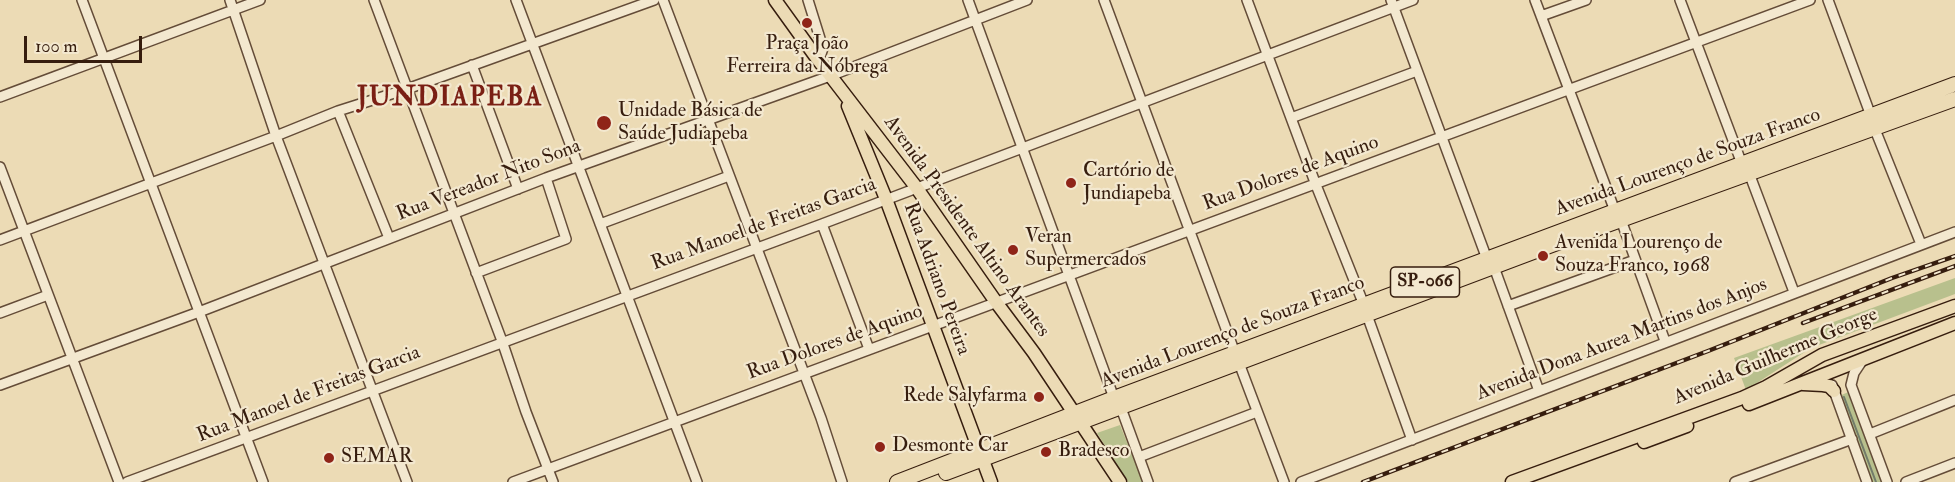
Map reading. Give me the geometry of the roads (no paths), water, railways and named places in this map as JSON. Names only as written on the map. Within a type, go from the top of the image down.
[{"type":"highway","name":"Avenida Lourenço de Souza Franco","points":[[897,482],[981,454],[1745,169],[1872,121],[1955,84]]},
{"type":"highway","name":"Avenida Lourenço de Souza Franco","points":[[1872,121],[1955,99]]},
{"type":"highway","name":"Avenida Lourenço de Souza Franco","points":[[922,482],[981,454]]},
{"type":"main road","name":"Avenida Presidente Altino Arantes","points":[[775,0],[830,76],[916,187],[1034,353],[1120,482]]},
{"type":"main road","name":"Rua Adriano Pereira","points":[[842,91],[886,199],[991,482]]},
{"type":"main road","name":"Avenida Guilherme George","points":[[1512,482],[1742,398],[1822,355],[1955,306]]},
{"type":"main road","name":"Avenida Guilherme George","points":[[1533,482],[1725,413],[1955,323]]},
{"type":"main road","points":[[1827,372],[1823,363],[1826,358],[1858,342]]},
{"type":"main road","points":[[1796,385],[1808,383],[1823,385],[1829,386],[1834,391]]},
{"type":"street","points":[[82,0],[262,482]]},
{"type":"street","points":[[230,0],[276,136],[407,482]]},
{"type":"street","points":[[0,97],[260,0]]},
{"type":"street","points":[[374,0],[553,482]]},
{"type":"street","points":[[516,0],[697,482]]},
{"type":"street","points":[[0,240],[338,111],[407,89],[654,0]]},
{"type":"street","points":[[663,0],[804,374],[842,482]]},
{"type":"street","points":[[808,0],[823,48],[821,54],[816,57]]},
{"type":"street","points":[[968,0],[1148,482]]},
{"type":"street","name":"Rua Vereador Nito Sona","points":[[0,385],[199,312],[578,166],[707,118],[830,76],[1027,0]]},
{"type":"street","points":[[1104,0],[1140,103],[1284,482]]},
{"type":"street","points":[[1247,0],[1316,185],[1366,310],[1412,440]]},
{"type":"street","name":"Rua Manoel de Freitas Garcia","points":[[127,482],[822,224],[1392,4],[1413,0]]},
{"type":"street","points":[[1535,0],[1665,341]]},
{"type":"street","points":[[1541,16],[1586,0]]},
{"type":"street","points":[[1680,0],[1794,292]]},
{"type":"street","name":"Rua Dolores de Aquino","points":[[513,482],[1810,0]]},
{"type":"street","points":[[1827,0],[1921,244]]},
{"type":"street","points":[[1392,4],[1539,391]]},
{"type":"street","points":[[472,64],[518,189]]},
{"type":"street","points":[[1291,118],[1417,71]]},
{"type":"street","points":[[338,111],[389,238]]},
{"type":"street","points":[[0,166],[119,482]]},
{"type":"street","points":[[600,224],[729,176]]},
{"type":"street","points":[[476,273],[566,239],[546,178]]},
{"type":"street","points":[[822,224],[869,349]]},
{"type":"street","name":"Avenida Dona Aurea Martins dos Anjos","points":[[1301,482],[1955,232]]},
{"type":"street","points":[[1508,306],[1635,260]]},
{"type":"street","points":[[0,313],[48,295]]},
{"type":"street","points":[[1865,358],[1854,373],[1851,385],[1887,482]]},
{"type":"street","points":[[1827,372],[1867,482]]},
{"type":"street","points":[[1834,391],[1840,386],[1851,385]]},
{"type":"street","points":[[1870,435],[1955,400]]},
{"type":"street","points":[[1139,457],[1257,412]]},
{"type":"street","points":[[1735,482],[1852,439]]},
{"type":"street","points":[[1906,482],[1955,464]]},
{"type":"waterway","points":[[1844,397],[1876,482]]},
{"type":"railway","points":[[1363,482],[1708,351],[1892,278],[1955,256]]},
{"type":"railway","points":[[1803,323],[1955,266]]},
{"type":"place","name":"Praça João Ferreira da Nóbrega","points":[[807,23]]},
{"type":"place","name":"Unidade Básica de Saúde Judiapeba","points":[[604,123]]},
{"type":"place","name":"Cartório de Jundiapeba","points":[[1071,183]]},
{"type":"place","name":"Veran Supermercados","points":[[1013,250]]},
{"type":"place","name":"Avenida Lourenço de Souza Franco, 1968","points":[[1543,256]]},
{"type":"place","name":"Rede Salyfarma","points":[[1039,397]]},
{"type":"place","name":"Desmonte Car","points":[[880,447]]},
{"type":"place","name":"Bradesco","points":[[1046,452]]},
{"type":"place","name":"SEMAR","points":[[329,458]]},
{"type":"district","name":"JUNDIAPEBA","points":[[450,99]]}]
